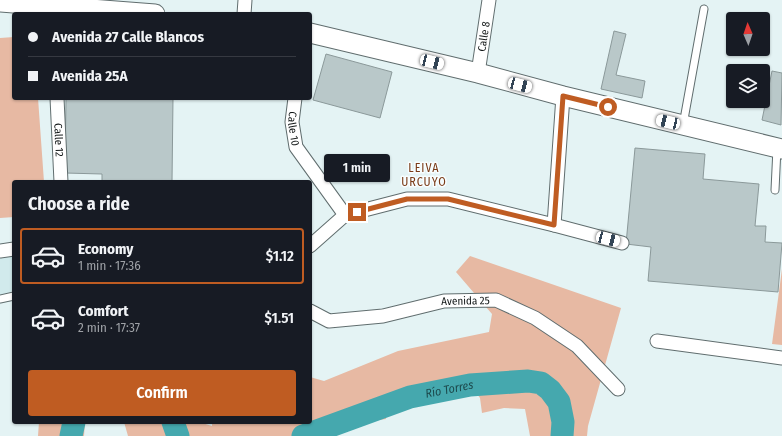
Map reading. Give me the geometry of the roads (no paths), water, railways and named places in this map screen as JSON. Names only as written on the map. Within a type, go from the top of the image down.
[{"type":"main road","points":[[0,2],[52,10],[104,12]]},
{"type":"main road","points":[[312,33],[780,148]]},
{"type":"street","points":[[244,12],[245,0]]},
{"type":"street","name":"Calle 8","points":[[478,73],[489,0]]},
{"type":"street","points":[[554,225],[563,96]]},
{"type":"street","name":"Calle 12","points":[[57,100],[61,180]]},
{"type":"street","name":"Calle 10","points":[[295,100],[292,122],[296,147],[345,215]]},
{"type":"street","points":[[312,244],[345,215],[407,199],[448,199],[622,243]]},
{"type":"street","points":[[0,251],[12,249]]},
{"type":"street","name":"Avenida 25","points":[[312,312],[329,321],[383,316],[444,301],[496,300],[535,318],[577,346],[618,389]]},
{"type":"street","points":[[658,341],[782,358]]},
{"type":"lane","points":[[683,125],[704,9]]},
{"type":"lane","points":[[774,190],[780,148]]},
{"type":"lane","points":[[0,299],[12,296]]},
{"type":"waterway","name":"Río Torres","points":[[303,436],[410,397],[470,385],[528,381],[541,383],[550,390],[559,402],[563,422],[562,436]]},
{"type":"waterway","name":"Río Torres","points":[[71,436],[74,424]]},
{"type":"waterway","name":"Río Torres","points":[[174,424],[178,436]]},
{"type":"district","name":"LEIVA URCUYO","points":[[424,175]]}]
